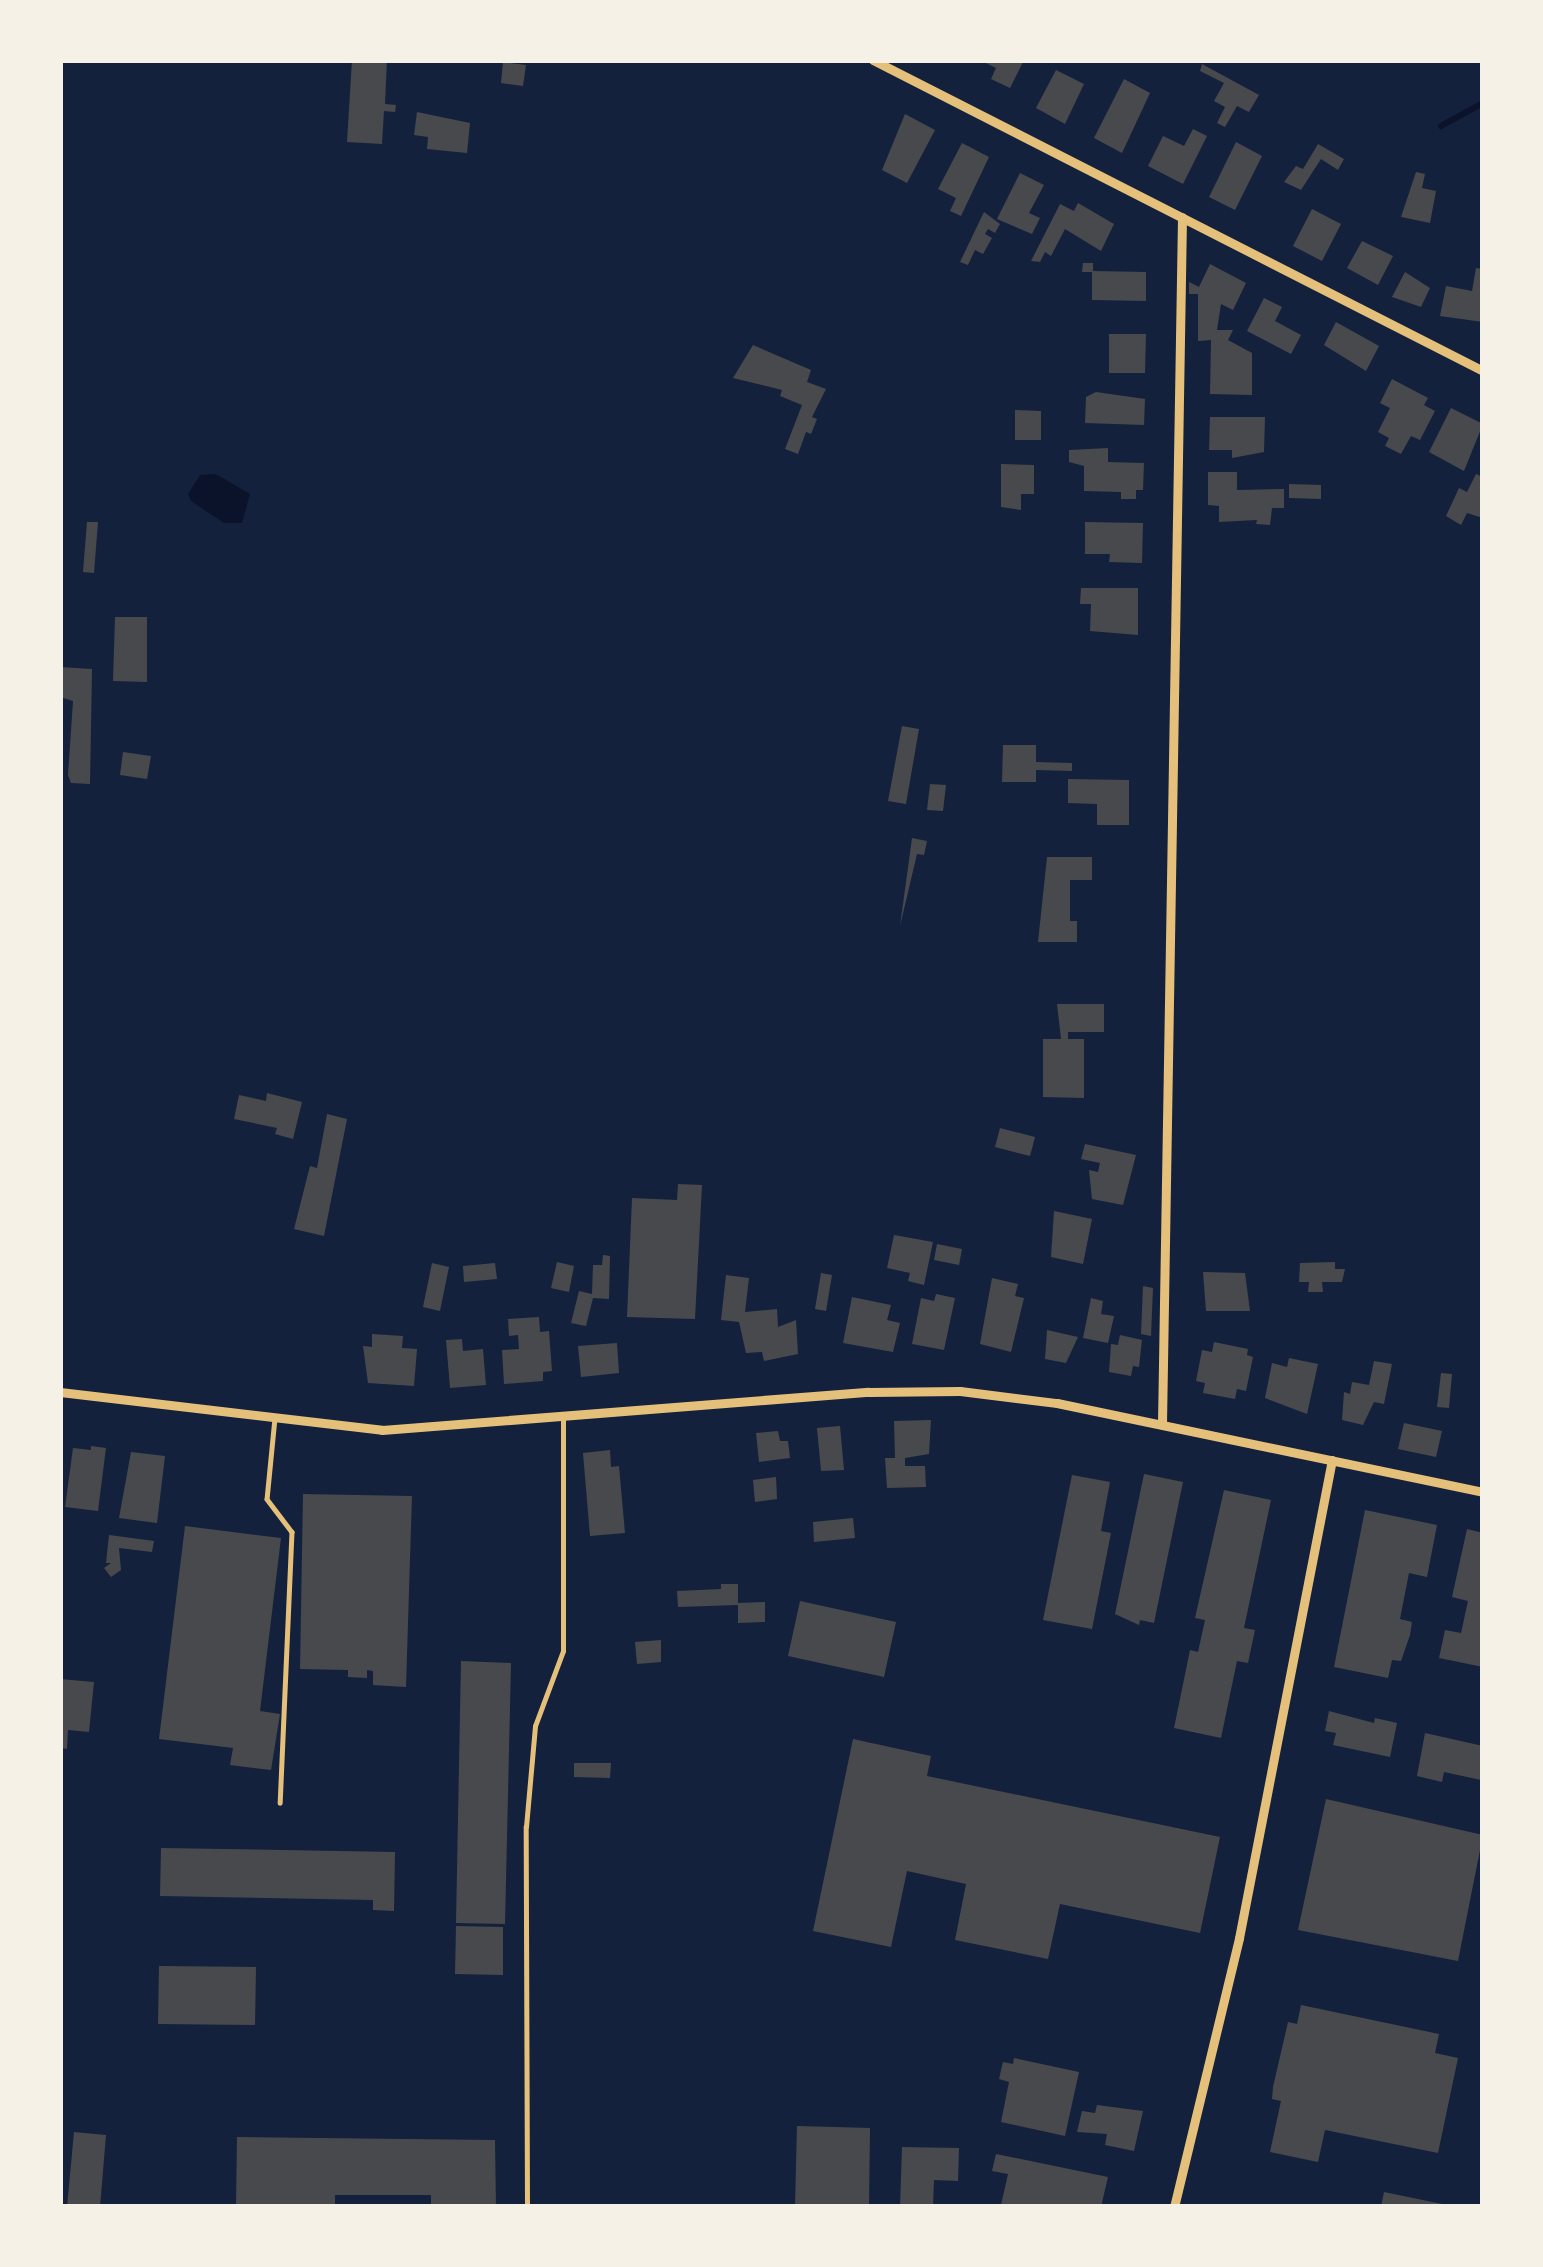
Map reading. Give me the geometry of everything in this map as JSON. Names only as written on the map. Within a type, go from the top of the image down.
[{"type":"street","points":[[874,60],[1483,371]]},
{"type":"street","points":[[1162,1424],[1182,217]]},
{"type":"street","points":[[60,1393],[382,1430],[869,1392],[960,1390],[1162,1424],[1483,1492]]},
{"type":"street","points":[[1174,2207],[1239,1938],[1332,1460]]},
{"type":"lane","points":[[275,1418],[267,1499],[292,1532],[280,1803]]},
{"type":"lane","points":[[526,2207],[526,1828],[535,1726],[563,1651],[563,1418]]},
{"type":"water","points":[[216,474],[250,494],[242,523],[224,523],[191,501],[188,494],[200,475]]},
{"type":"building","points":[[352,60],[387,60],[385,104],[396,105],[395,112],[384,111],[382,144],[347,142]]},
{"type":"building","points":[[980,60],[1024,60],[1010,88],[991,79],[996,68]]},
{"type":"building","points":[[503,62],[526,65],[523,86],[501,83]]},
{"type":"building","points":[[1202,64],[1259,95],[1249,112],[1237,106],[1225,127],[1217,123],[1225,107],[1214,101],[1224,83],[1200,71]]},
{"type":"building","points":[[1056,70],[1084,84],[1065,124],[1036,108]]},
{"type":"building","points":[[1124,79],[1150,93],[1122,153],[1094,138]]},
{"type":"building","points":[[417,112],[470,123],[467,153],[427,149],[428,137],[414,135]]},
{"type":"building","points":[[905,114],[935,130],[907,183],[882,170]]},
{"type":"building","points":[[1193,129],[1207,136],[1183,184],[1148,166],[1163,136],[1184,146]]},
{"type":"building","points":[[1236,142],[1262,156],[1235,210],[1209,197]]},
{"type":"building","points":[[962,143],[989,157],[961,216],[950,211],[956,198],[938,189]]},
{"type":"building","points":[[1318,144],[1344,159],[1338,170],[1321,159],[1301,190],[1284,182],[1296,166],[1303,169]]},
{"type":"building","points":[[1416,172],[1425,174],[1422,188],[1436,191],[1430,223],[1401,217]]},
{"type":"building","points":[[1020,173],[1044,185],[1029,213],[1040,218],[1032,234],[997,219]]},
{"type":"building","points":[[1078,203],[1114,224],[1101,251],[1065,229],[1051,256],[1045,252],[1040,262],[1031,261],[1060,204],[1074,211]]},
{"type":"building","points":[[1312,209],[1341,224],[1322,261],[1293,246]]},
{"type":"building","points":[[984,212],[1000,224],[995,233],[988,229],[985,234],[992,238],[983,254],[975,250],[968,265],[960,262]]},
{"type":"building","points":[[1362,241],[1393,256],[1378,285],[1347,268]]},
{"type":"building","points":[[1083,263],[1093,263],[1093,271],[1146,272],[1146,301],[1092,300],[1092,272],[1082,272]]},
{"type":"building","points":[[1210,264],[1246,283],[1233,310],[1221,304],[1217,330],[1233,330],[1228,340],[1252,353],[1252,395],[1210,394],[1211,340],[1198,341],[1198,294],[1189,294],[1189,282],[1199,287]]},
{"type":"building","points":[[1476,268],[1483,269],[1483,322],[1440,316],[1446,286],[1472,291]]},
{"type":"building","points":[[1405,272],[1430,288],[1421,307],[1392,297]]},
{"type":"building","points":[[1264,298],[1282,307],[1275,321],[1301,335],[1291,354],[1247,331]]},
{"type":"building","points":[[1336,322],[1379,346],[1366,371],[1324,345]]},
{"type":"building","points":[[1109,334],[1146,334],[1145,373],[1109,373]]},
{"type":"building","points":[[753,345],[811,370],[807,382],[826,389],[812,417],[817,419],[811,434],[806,432],[798,454],[785,449],[802,405],[780,396],[782,390],[733,378]]},
{"type":"building","points":[[1392,379],[1428,398],[1424,405],[1435,411],[1420,440],[1411,436],[1401,454],[1385,446],[1389,438],[1378,432],[1390,408],[1380,403]]},
{"type":"building","points":[[1096,392],[1145,399],[1144,425],[1085,423],[1086,397]]},
{"type":"building","points":[[1451,408],[1483,424],[1464,471],[1429,452]]},
{"type":"building","points":[[1015,410],[1041,411],[1041,440],[1015,440]]},
{"type":"building","points":[[1210,417],[1265,417],[1264,452],[1232,458],[1232,450],[1209,450]]},
{"type":"building","points":[[1108,448],[1108,462],[1144,463],[1143,490],[1136,490],[1136,499],[1121,499],[1121,492],[1084,491],[1084,466],[1069,462],[1069,450]]},
{"type":"building","points":[[1001,464],[1034,465],[1034,494],[1021,494],[1021,510],[1001,507]]},
{"type":"building","points":[[1208,472],[1237,472],[1237,490],[1284,489],[1284,508],[1272,508],[1270,525],[1256,524],[1257,520],[1219,522],[1219,506],[1208,505]]},
{"type":"building","points":[[1476,474],[1483,477],[1483,518],[1467,513],[1461,525],[1446,516],[1459,488],[1467,492]]},
{"type":"building","points":[[1289,484],[1321,485],[1321,499],[1289,498]]},
{"type":"building","points":[[87,522],[98,522],[94,573],[83,572]]},
{"type":"building","points":[[1085,522],[1143,523],[1142,563],[1109,562],[1110,554],[1085,554]]},
{"type":"building","points":[[1081,588],[1138,588],[1138,635],[1090,631],[1091,604],[1080,604]]},
{"type":"building","points":[[115,617],[147,617],[147,682],[113,681]]},
{"type":"building","points":[[60,667],[92,669],[90,784],[71,783],[68,775],[73,701],[60,697]]},
{"type":"building","points":[[902,726],[919,729],[906,804],[888,801]]},
{"type":"building","points":[[1003,745],[1036,745],[1036,762],[1072,763],[1072,771],[1036,770],[1036,782],[1002,782]]},
{"type":"building","points":[[123,752],[151,756],[147,779],[120,775]]},
{"type":"building","points":[[1068,779],[1129,780],[1129,825],[1097,825],[1097,804],[1068,803]]},
{"type":"building","points":[[930,784],[946,785],[943,811],[927,810]]},
{"type":"building","points":[[912,838],[927,841],[924,855],[917,854],[900,926]]},
{"type":"building","points":[[1047,857],[1092,857],[1092,880],[1070,880],[1070,921],[1077,921],[1077,942],[1038,942]]},
{"type":"building","points":[[1057,1004],[1104,1004],[1104,1032],[1068,1032],[1068,1039],[1084,1039],[1084,1098],[1043,1097],[1043,1039],[1061,1039]]},
{"type":"building","points":[[267,1093],[302,1102],[293,1139],[275,1134],[277,1128],[234,1119],[239,1095],[266,1101]]},
{"type":"building","points":[[327,1114],[347,1119],[324,1236],[294,1229],[310,1166],[317,1168]]},
{"type":"building","points":[[1000,1128],[1035,1137],[1030,1156],[995,1147]]},
{"type":"building","points":[[1085,1144],[1136,1155],[1123,1205],[1092,1199],[1089,1170],[1098,1172],[1100,1163],[1081,1159]]},
{"type":"building","points":[[678,1184],[702,1185],[695,1319],[627,1317],[632,1198],[677,1200]]},
{"type":"building","points":[[1054,1211],[1092,1219],[1083,1264],[1051,1257]]},
{"type":"building","points":[[894,1235],[933,1242],[924,1285],[908,1281],[910,1273],[887,1268]]},
{"type":"building","points":[[937,1244],[962,1249],[959,1265],[934,1260]]},
{"type":"building","points":[[603,1255],[610,1256],[609,1299],[593,1298],[586,1326],[571,1323],[579,1291],[592,1294],[593,1265],[602,1265]]},
{"type":"building","points":[[557,1262],[574,1266],[569,1292],[551,1288]]},
{"type":"building","points":[[1335,1262],[1335,1269],[1345,1269],[1342,1282],[1322,1282],[1323,1292],[1308,1292],[1309,1282],[1299,1282],[1300,1263]]},
{"type":"building","points":[[432,1263],[449,1267],[440,1311],[423,1307]]},
{"type":"building","points":[[495,1263],[497,1279],[464,1282],[463,1266]]},
{"type":"building","points":[[1203,1272],[1245,1273],[1250,1311],[1206,1311]]},
{"type":"building","points":[[821,1273],[832,1275],[826,1311],[815,1309]]},
{"type":"building","points":[[726,1275],[749,1278],[745,1312],[777,1309],[778,1327],[796,1320],[798,1354],[764,1361],[762,1352],[746,1353],[739,1322],[721,1320]]},
{"type":"building","points":[[992,1278],[1018,1284],[1015,1296],[1024,1298],[1011,1352],[980,1344]]},
{"type":"building","points":[[1143,1286],[1153,1288],[1151,1336],[1141,1334]]},
{"type":"building","points":[[936,1294],[955,1298],[944,1350],[912,1344],[921,1298],[934,1301]]},
{"type":"building","points":[[852,1297],[891,1305],[887,1320],[900,1323],[893,1352],[843,1343]]},
{"type":"building","points":[[1091,1298],[1103,1301],[1101,1314],[1114,1316],[1108,1343],[1083,1338]]},
{"type":"building","points":[[539,1317],[540,1332],[549,1331],[552,1371],[543,1372],[543,1381],[504,1384],[502,1350],[519,1349],[518,1335],[509,1336],[508,1319]]},
{"type":"building","points":[[1047,1330],[1078,1337],[1066,1363],[1045,1359]]},
{"type":"building","points":[[372,1334],[403,1336],[402,1348],[417,1349],[414,1386],[368,1383],[363,1346],[372,1347]]},
{"type":"building","points":[[1120,1335],[1142,1340],[1139,1367],[1133,1366],[1131,1376],[1109,1372],[1111,1344],[1118,1345]]},
{"type":"building","points":[[462,1339],[463,1351],[483,1349],[486,1385],[450,1388],[446,1340]]},
{"type":"building","points":[[1214,1342],[1248,1349],[1247,1355],[1253,1357],[1246,1391],[1237,1389],[1235,1399],[1203,1393],[1205,1383],[1196,1381],[1202,1350],[1212,1352]]},
{"type":"building","points":[[617,1343],[619,1373],[581,1377],[578,1346]]},
{"type":"building","points":[[1289,1358],[1318,1364],[1307,1414],[1265,1398],[1272,1363],[1287,1367]]},
{"type":"building","points":[[1374,1361],[1392,1364],[1384,1404],[1374,1402],[1363,1425],[1342,1420],[1344,1392],[1350,1394],[1352,1382],[1369,1385]]},
{"type":"building","points":[[1441,1373],[1452,1374],[1449,1408],[1437,1407]]},
{"type":"building","points":[[931,1420],[929,1454],[905,1458],[905,1466],[925,1466],[926,1487],[887,1488],[885,1458],[895,1458],[894,1421]]},
{"type":"building","points":[[1404,1423],[1442,1431],[1436,1457],[1398,1449]]},
{"type":"building","points":[[840,1426],[844,1470],[821,1471],[817,1428]]},
{"type":"building","points":[[778,1431],[780,1441],[788,1441],[790,1458],[759,1462],[756,1433]]},
{"type":"building","points":[[91,1446],[106,1448],[98,1511],[65,1507],[73,1448],[91,1450]]},
{"type":"building","points":[[610,1450],[611,1467],[619,1466],[625,1533],[590,1536],[583,1453]]},
{"type":"building","points":[[131,1452],[165,1456],[157,1523],[119,1518]]},
{"type":"building","points":[[1144,1474],[1183,1482],[1154,1623],[1140,1620],[1139,1625],[1115,1614]]},
{"type":"building","points":[[1072,1475],[1110,1482],[1101,1531],[1111,1533],[1092,1629],[1043,1620]]},
{"type":"building","points":[[776,1477],[777,1499],[755,1502],[753,1480]]},
{"type":"building","points":[[1224,1490],[1271,1500],[1244,1628],[1255,1630],[1248,1663],[1237,1661],[1221,1738],[1174,1728],[1190,1650],[1198,1652],[1205,1620],[1195,1618]]},
{"type":"building","points":[[303,1494],[412,1496],[406,1687],[373,1685],[373,1671],[367,1670],[367,1678],[348,1677],[348,1670],[300,1669]]},
{"type":"building","points":[[1365,1510],[1437,1525],[1427,1577],[1409,1573],[1400,1619],[1412,1622],[1410,1635],[1401,1661],[1392,1660],[1388,1678],[1334,1667]]},
{"type":"building","points":[[853,1518],[855,1538],[814,1542],[813,1522]]},
{"type":"building","points":[[185,1526],[281,1538],[260,1711],[280,1714],[271,1770],[230,1765],[233,1748],[159,1739]]},
{"type":"building","points":[[1467,1529],[1483,1533],[1483,1667],[1439,1658],[1445,1630],[1461,1633],[1468,1601],[1452,1597]]},
{"type":"building","points":[[109,1535],[154,1541],[152,1552],[119,1548],[121,1570],[111,1577],[104,1568],[111,1563],[106,1563]]},
{"type":"building","points":[[721,1584],[738,1584],[738,1603],[765,1602],[765,1622],[738,1623],[738,1605],[678,1607],[677,1591],[721,1589]]},
{"type":"building","points":[[800,1601],[896,1622],[884,1677],[788,1656]]},
{"type":"building","points":[[661,1640],[661,1662],[637,1664],[635,1642]]},
{"type":"building","points":[[461,1661],[511,1663],[505,1924],[456,1923]]},
{"type":"building","points":[[60,1679],[94,1682],[89,1732],[68,1730],[67,1749],[60,1748]]},
{"type":"building","points":[[1329,1711],[1374,1723],[1375,1718],[1397,1723],[1390,1757],[1333,1745],[1336,1733],[1325,1731]]},
{"type":"building","points":[[1425,1733],[1483,1746],[1481,1780],[1444,1772],[1442,1782],[1417,1776]]},
{"type":"building","points":[[853,1739],[931,1756],[927,1776],[1220,1837],[1200,1933],[1060,1904],[1048,1959],[955,1940],[966,1884],[907,1871],[891,1947],[813,1931]]},
{"type":"building","points":[[574,1763],[611,1763],[610,1778],[574,1777]]},
{"type":"building","points":[[1326,1799],[1483,1835],[1458,1961],[1298,1930]]},
{"type":"building","points":[[161,1848],[395,1852],[394,1911],[373,1910],[373,1900],[160,1896]]},
{"type":"building","points":[[456,1926],[503,1927],[503,1975],[455,1974]]},
{"type":"building","points":[[159,1966],[256,1967],[255,2025],[158,2024]]},
{"type":"building","points":[[1301,2005],[1439,2034],[1435,2053],[1458,2058],[1438,2153],[1325,2130],[1318,2162],[1270,2152],[1281,2101],[1272,2099],[1273,2087],[1288,2022],[1297,2024]]},
{"type":"building","points":[[1014,2058],[1079,2072],[1065,2136],[1001,2122],[1009,2082],[999,2079],[1003,2062],[1013,2064]]},
{"type":"building","points":[[1097,2105],[1143,2111],[1134,2151],[1105,2145],[1107,2134],[1077,2132],[1082,2111],[1095,2113]]},
{"type":"building","points":[[797,2126],[870,2128],[869,2207],[795,2207]]},
{"type":"building","points":[[74,2132],[106,2135],[100,2207],[67,2207]]},
{"type":"building","points":[[237,2137],[495,2140],[496,2207],[431,2207],[431,2195],[335,2195],[335,2207],[236,2207]]},
{"type":"building","points":[[902,2147],[959,2148],[958,2181],[934,2180],[933,2207],[900,2207]]},
{"type":"building","points":[[996,2154],[1108,2177],[1101,2207],[1001,2205],[1008,2174],[992,2171]]},
{"type":"building","points":[[1384,2192],[1447,2205],[1447,2207],[1381,2207]]},
{"type":"waterway","points":[[1441,126],[1483,103]]}]
